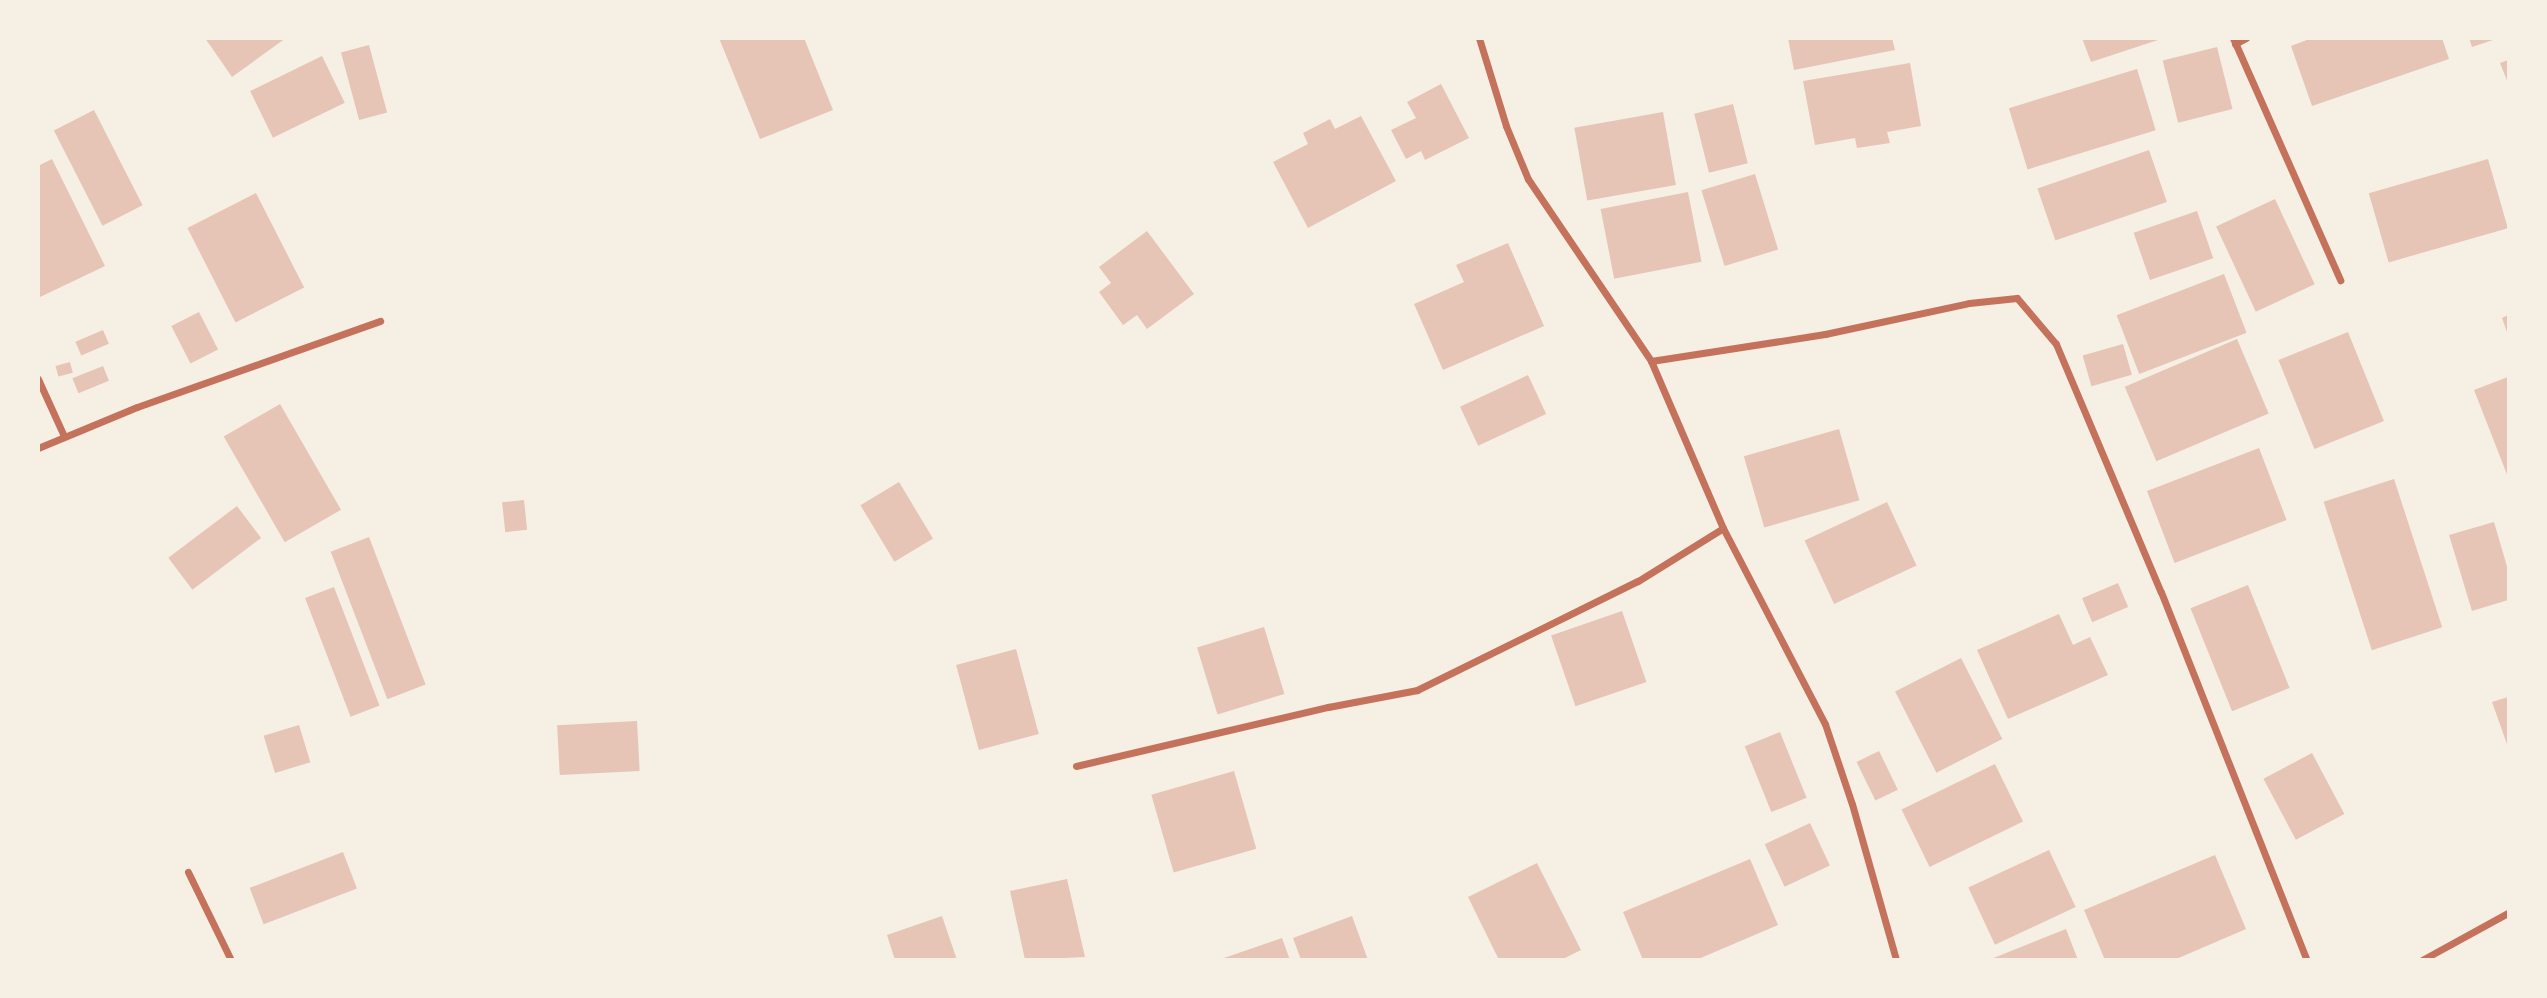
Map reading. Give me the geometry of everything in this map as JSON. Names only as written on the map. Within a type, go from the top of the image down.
[{"type":"street","points":[[1479,38],[1506,126],[1528,179],[1651,361],[1723,528],[1825,724],[1852,804],[1896,960]]},
{"type":"street","points":[[2246,38],[2234,41],[2340,280]]},
{"type":"street","points":[[1651,361],[1825,334],[1969,303],[2017,298],[2056,344],[2161,592],[2306,960]]},
{"type":"street","points":[[38,447],[380,321]]},
{"type":"street","points":[[38,379],[64,436]]},
{"type":"street","points":[[1076,766],[1328,707],[1417,690],[1638,581],[1723,528]]},
{"type":"street","points":[[188,872],[232,960]]},
{"type":"street","points":[[2422,960],[2508,913]]},
{"type":"building","points":[[205,38],[286,38],[232,77]]},
{"type":"building","points":[[719,38],[804,38],[833,110],[760,139]]},
{"type":"building","points":[[1788,38],[1892,38],[1895,50],[1794,70]]},
{"type":"building","points":[[2082,38],[2161,38],[2161,39],[2091,62]]},
{"type":"building","points":[[2312,38],[2442,38],[2449,59],[2312,106],[2291,46]]},
{"type":"building","points":[[2469,38],[2496,38],[2496,39],[2472,47]]},
{"type":"building","points":[[369,45],[387,113],[359,120],[341,53]]},
{"type":"building","points":[[2217,47],[2232,109],[2178,123],[2163,61]]},
{"type":"building","points":[[322,56],[345,103],[273,138],[250,91]]},
{"type":"building","points":[[2508,60],[2508,83],[2500,63]]},
{"type":"building","points":[[1910,63],[1921,126],[1887,132],[1890,143],[1857,148],[1855,138],[1815,145],[1803,81]]},
{"type":"building","points":[[2137,69],[2156,130],[2028,169],[2009,108]]},
{"type":"building","points":[[1441,84],[1469,138],[1425,160],[1421,151],[1406,159],[1391,130],[1416,118],[1407,102]]},
{"type":"building","points":[[1733,104],[1748,163],[1709,173],[1694,114]]},
{"type":"building","points":[[94,110],[143,205],[102,226],[54,130]]},
{"type":"building","points":[[1663,112],[1676,185],[1587,201],[1574,128]]},
{"type":"building","points":[[1361,116],[1396,181],[1308,228],[1273,162],[1308,144],[1303,133],[1330,119],[1335,129]]},
{"type":"building","points":[[2149,150],[2167,202],[2055,240],[2037,188]]},
{"type":"building","points":[[52,159],[105,266],[38,298],[38,166]]},
{"type":"building","points":[[2488,159],[2508,228],[2389,262],[2369,193]]},
{"type":"building","points":[[1755,174],[1778,250],[1725,266],[1701,190]]},
{"type":"building","points":[[1688,192],[1702,262],[1614,279],[1601,209]]},
{"type":"building","points":[[256,193],[304,287],[236,322],[187,228]]},
{"type":"building","points":[[2275,199],[2315,284],[2256,312],[2216,226]]},
{"type":"building","points":[[2197,211],[2213,258],[2150,280],[2134,233]]},
{"type":"building","points":[[1147,231],[1194,294],[1147,329],[1137,315],[1123,325],[1099,292],[1111,283],[1099,267]]},
{"type":"building","points":[[1508,243],[1544,326],[1443,370],[1414,304],[1464,282],[1456,265]]},
{"type":"building","points":[[2224,274],[2247,333],[2139,374],[2117,315]]},
{"type":"building","points":[[199,312],[218,349],[190,363],[171,326]]},
{"type":"building","points":[[2508,315],[2508,335],[2502,318]]},
{"type":"building","points":[[103,330],[109,344],[81,356],[75,342]]},
{"type":"building","points":[[2348,332],[2384,421],[2314,449],[2278,360]]},
{"type":"building","points":[[2237,339],[2269,414],[2156,461],[2125,387]]},
{"type":"building","points":[[2123,344],[2132,375],[2091,386],[2083,356]]},
{"type":"building","points":[[70,362],[73,373],[58,377],[56,366]]},
{"type":"building","points":[[103,366],[109,381],[78,393],[72,378]]},
{"type":"building","points":[[1528,375],[1546,414],[1478,446],[1460,407]]},
{"type":"building","points":[[2508,377],[2508,477],[2474,390]]},
{"type":"building","points":[[280,404],[341,510],[285,542],[224,436]]},
{"type":"building","points":[[1839,429],[1859,500],[1764,527],[1744,456]]},
{"type":"building","points":[[2259,448],[2287,520],[2175,563],[2147,491]]},
{"type":"building","points":[[2394,479],[2442,627],[2372,650],[2324,502]]},
{"type":"building","points":[[899,482],[933,539],[894,562],[860,505]]},
{"type":"building","points":[[524,500],[527,530],[505,532],[502,502]]},
{"type":"building","points":[[1887,502],[1917,565],[1834,604],[1805,540]]},
{"type":"building","points":[[237,506],[261,538],[192,590],[168,558]]},
{"type":"building","points":[[2494,522],[2508,570],[2508,600],[2472,611],[2449,535]]},
{"type":"building","points":[[369,537],[426,685],[387,699],[331,552]]},
{"type":"building","points":[[2118,583],[2128,607],[2092,622],[2082,598]]},
{"type":"building","points":[[2248,585],[2290,688],[2232,711],[2191,608]]},
{"type":"building","points":[[334,587],[380,706],[351,717],[305,598]]},
{"type":"building","points":[[1622,611],[1646,682],[1576,706],[1551,635]]},
{"type":"building","points":[[2059,614],[2073,645],[2090,637],[2108,675],[2008,719],[1977,650]]},
{"type":"building","points":[[1264,627],[1284,694],[1218,714],[1197,647]]},
{"type":"building","points":[[1016,649],[1039,734],[979,750],[956,665]]},
{"type":"building","points":[[1961,658],[2002,739],[1936,773],[1895,692]]},
{"type":"building","points":[[2508,697],[2508,747],[2492,702]]},
{"type":"building","points":[[637,721],[640,771],[560,775],[557,725]]},
{"type":"building","points":[[299,725],[310,762],[275,773],[264,736]]},
{"type":"building","points":[[1780,732],[1807,798],[1771,812],[1745,746]]},
{"type":"building","points":[[1879,751],[1898,790],[1875,801],[1857,762]]},
{"type":"building","points":[[2312,753],[2344,814],[2296,840],[2263,779]]},
{"type":"building","points":[[1995,764],[2023,822],[1930,867],[1902,810]]},
{"type":"building","points":[[1234,771],[1256,849],[1174,873],[1151,795]]},
{"type":"building","points":[[1810,823],[1830,866],[1785,887],[1765,844]]},
{"type":"building","points":[[2049,850],[2076,907],[1995,945],[1968,888]]},
{"type":"building","points":[[343,852],[357,888],[264,924],[250,888]]},
{"type":"building","points":[[2215,855],[2246,929],[2174,960],[2105,960],[2084,910]]},
{"type":"building","points":[[1750,859],[1778,925],[1696,960],[1643,960],[1623,912]]},
{"type":"building","points":[[1537,863],[1581,950],[1561,960],[1499,960],[1468,897]]},
{"type":"building","points":[[1067,879],[1085,957],[1025,960],[1010,891]]},
{"type":"building","points":[[942,916],[957,960],[895,960],[887,935]]},
{"type":"building","points":[[1352,916],[1368,960],[1301,960],[1293,938]]},
{"type":"building","points":[[2066,929],[2078,960],[1991,960],[1991,959]]},
{"type":"building","points":[[1282,938],[1290,960],[1221,960],[1221,959]]}]
